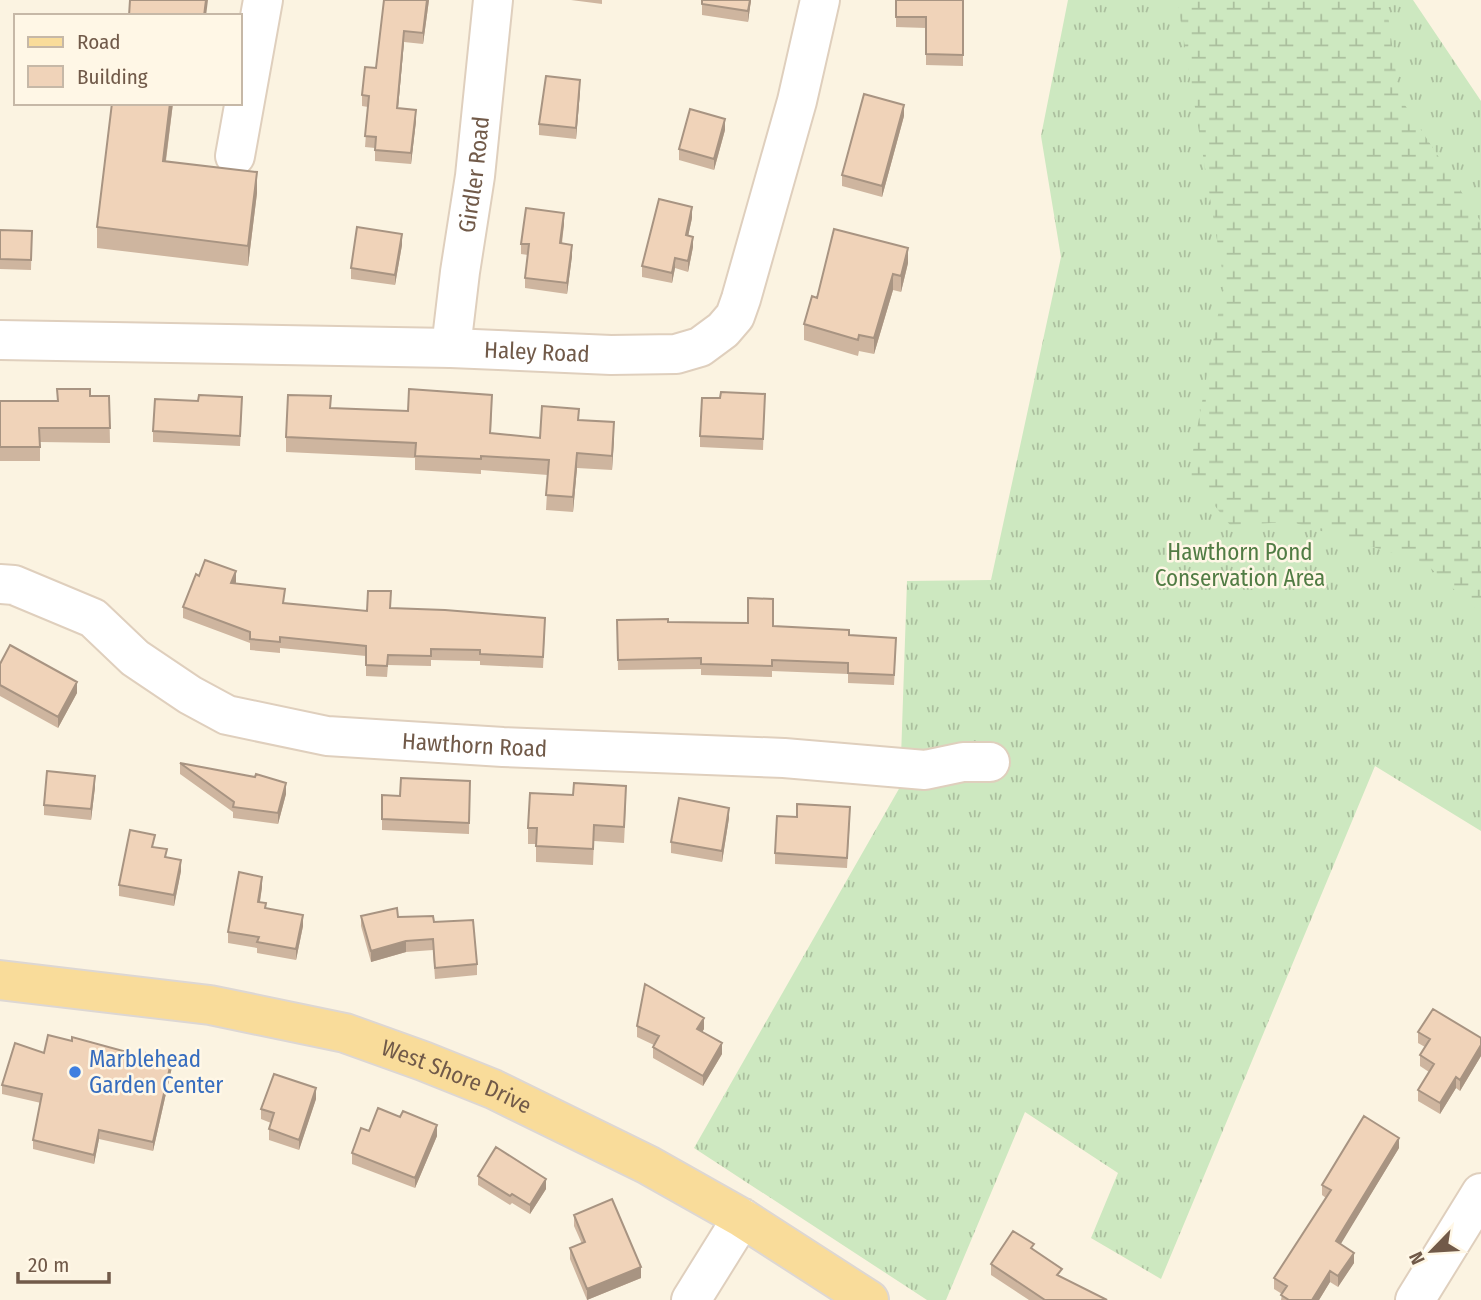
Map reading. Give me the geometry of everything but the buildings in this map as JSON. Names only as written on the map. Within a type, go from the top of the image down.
[{"type":"main road","name":"West Shore Drive","points":[[0,980],[210,1005],[345,1033],[493,1089],[648,1164],[742,1218],[869,1300]]},
{"type":"street","points":[[235,156],[263,0]]},
{"type":"street","name":"Girdler Road","points":[[451,348],[475,176],[493,0]]},
{"type":"street","name":"Haley Road","points":[[0,340],[451,348],[611,355],[676,354],[700,347],[723,330],[734,316],[747,281],[797,101],[820,0]]},
{"type":"street","name":"Hawthorn Road","points":[[0,584],[14,585],[93,618],[135,658],[190,695],[227,715],[327,736],[503,747],[784,758],[925,769],[964,762],[990,762]]},
{"type":"street","points":[[1415,1300],[1481,1194]]},
{"type":"street","points":[[691,1300],[742,1218]]},
{"type":"green space","name":"Hawthorn Pond Conservation Area","points":[[1068,0],[1413,0],[1481,101],[1481,831],[1375,766],[1161,1279],[1091,1238],[1118,1173],[1025,1112],[946,1300],[927,1300],[694,1148],[900,787],[907,581],[991,580],[1061,257],[1041,136]]},
{"type":"green space","points":[[1182,0],[1386,0],[1399,96],[1481,222],[1481,614],[1425,563],[1292,522],[1230,525],[1189,473],[1224,282],[1178,5]]},
{"type":"place","name":"Marblehead Garden Center","points":[[75,1072]]}]
